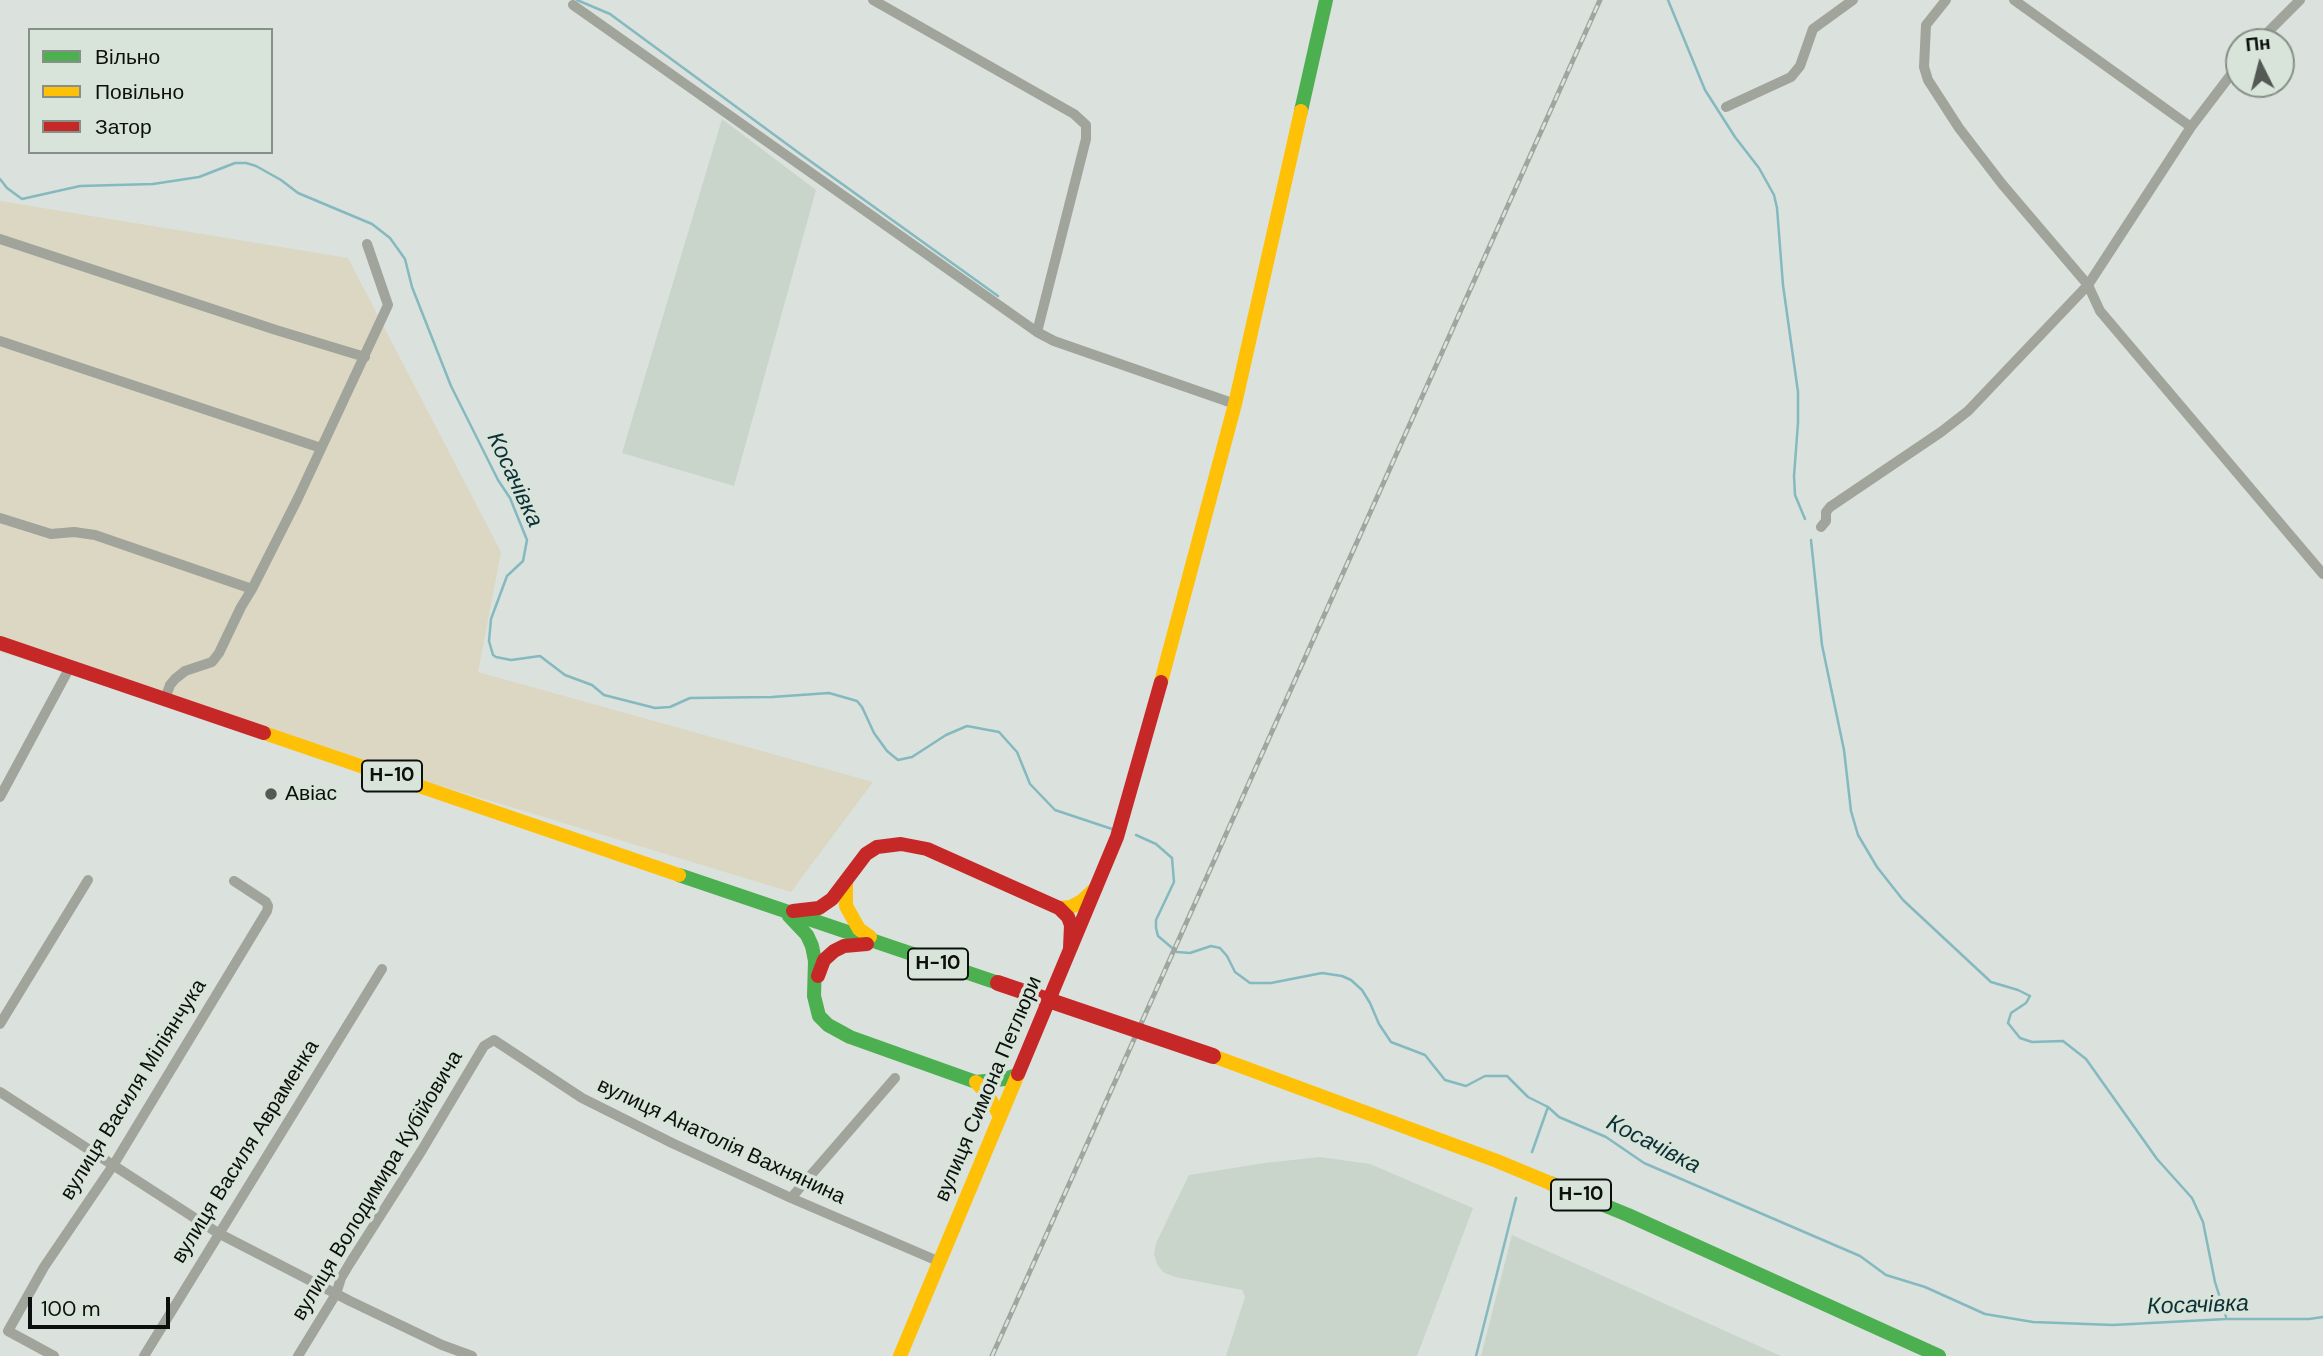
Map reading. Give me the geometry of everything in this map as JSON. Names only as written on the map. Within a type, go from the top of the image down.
[{"type":"main road","name":"вулиця Симона Петлюри","points":[[900,1356],[1117,837],[1234,404],[1326,0]]},
{"type":"main road","name":"Н-10","points":[[0,643],[1213,1056],[1556,1185],[1939,1356]]},
{"type":"main road","points":[[783,911],[819,908],[832,899],[866,854],[877,847],[901,844],[927,849],[1059,908],[1071,925],[1070,948]]},
{"type":"main road","points":[[847,879],[846,906],[859,929],[879,944]]},
{"type":"main road","points":[[1059,908],[1071,907],[1096,888]]},
{"type":"main road","points":[[783,911],[807,934],[812,946],[815,961],[814,996],[819,1016],[828,1025],[850,1037],[976,1082],[995,1081],[1017,1075]]},
{"type":"main road","points":[[814,996],[824,960],[834,951],[856,944],[879,944]]},
{"type":"main road","points":[[976,1082],[1000,1116]]},
{"type":"street","points":[[873,0],[1074,114],[1086,125],[1086,139],[1037,331]]},
{"type":"street","points":[[1726,107],[1791,77],[1800,66],[1814,29],[1853,0]]},
{"type":"street","points":[[1946,0],[1926,25],[1924,66],[1928,80],[1959,128],[2002,184],[2088,285],[2100,311],[2323,574]]},
{"type":"street","points":[[2014,0],[2191,127]]},
{"type":"street","points":[[2272,28],[2301,0]]},
{"type":"street","points":[[573,5],[1037,331],[1054,341],[1234,404]]},
{"type":"street","points":[[1821,527],[1830,507],[1968,411],[2088,285],[2191,127],[2225,82]]},
{"type":"street","points":[[0,239],[365,357]]},
{"type":"street","points":[[165,699],[175,679],[185,671],[212,662],[219,653],[321,448],[388,305],[366,244]]},
{"type":"street","points":[[0,341],[321,448]]},
{"type":"street","points":[[0,518],[51,534],[95,535],[252,589]]},
{"type":"street","points":[[0,797],[70,667]]},
{"type":"street","points":[[0,1024],[88,880]]},
{"type":"street","name":"вулиця Василя Міліянчука","points":[[54,1356],[9,1331],[44,1267],[114,1164],[268,908],[267,902],[234,881]]},
{"type":"street","name":"вулиця Василя Авраменка","points":[[144,1356],[382,969]]},
{"type":"street","name":"вулиця Анатолія Вахнянина","points":[[494,1040],[582,1098],[791,1198],[940,1262]]},
{"type":"street","name":"вулиця Володимира Кубійовича","points":[[298,1356],[336,1294],[349,1263],[422,1150],[484,1046],[494,1040]]},
{"type":"street","points":[[791,1198],[895,1078]]},
{"type":"street","points":[[0,1092],[218,1233],[336,1294],[442,1345],[472,1356]]},
{"type":"shaded area","points":[[722,119],[816,190],[734,486],[622,453]]},
{"type":"shaded area","points":[[0,201],[348,258],[501,552],[478,672],[873,782],[791,892],[0,652]]},
{"type":"shaded area","points":[[1320,1157],[1370,1164],[1473,1208],[1417,1356],[1226,1356],[1245,1297],[1242,1290],[1175,1277],[1163,1272],[1157,1264],[1154,1254],[1156,1243],[1189,1175]]},
{"type":"shaded area","points":[[1512,1235],[1781,1356],[1481,1356]]},
{"type":"waterway","points":[[577,0],[610,14],[998,296]]},
{"type":"waterway","points":[[1668,0],[1705,90],[1759,168],[1774,195],[1798,392],[1795,495],[1805,519]]},
{"type":"waterway","name":"Косачівка","points":[[0,179],[22,199],[80,186],[153,184],[199,177],[235,163],[246,163],[281,180],[298,193],[372,224],[390,238],[405,259],[412,287],[451,386],[498,480],[510,498],[527,540],[523,561],[507,576],[491,619],[489,641],[496,657],[511,660],[540,656],[565,675],[592,685],[604,695],[655,708],[670,707],[690,698],[829,693],[857,701],[874,733],[887,751],[898,760],[912,757],[946,735],[967,726],[999,732],[1017,752],[1030,784],[1055,810],[1112,829]]},
{"type":"waterway","points":[[1811,540],[1822,645],[1844,750],[1851,811],[1858,835],[1877,867],[1903,900],[1991,982],[2030,996],[2026,1003],[2011,1013],[2008,1023],[2020,1038],[2032,1042],[2063,1041],[2086,1059],[2157,1159],[2192,1198],[2203,1222],[2215,1282],[2226,1317]]},
{"type":"waterway","name":"Косачівка","points":[[1136,835],[1156,844],[1172,858],[1174,882],[1156,920],[1156,928],[1158,936],[1177,952],[1190,953],[1211,946],[1220,948],[1235,972],[1250,983],[1271,983],[1322,973],[1351,980],[1362,990],[1391,1042],[1425,1055],[1445,1080],[1466,1086],[1485,1076],[1507,1076],[1528,1097],[1548,1107],[1559,1117],[1606,1137],[1644,1163],[1860,1256],[1886,1275],[1925,1287],[1985,1314],[2033,1322],[2113,1325],[2323,1317]]},
{"type":"waterway","points":[[1532,1152],[1548,1107]]},
{"type":"waterway","points":[[1476,1356],[1516,1198]]},
{"type":"railway","points":[[992,1356],[1600,0]]},
{"type":"traffic: fast","points":[[1301,111],[1326,0]]},
{"type":"traffic: fast","points":[[679,875],[998,983]]},
{"type":"traffic: fast","points":[[789,916],[807,935],[812,946],[815,961],[814,996],[819,1016],[828,1025],[850,1037],[976,1082],[1017,1075]]},
{"type":"traffic: fast","points":[[1550,1183],[1628,1215],[1939,1356]]},
{"type":"traffic: slow","points":[[1161,682],[1235,404],[1301,111]]},
{"type":"traffic: slow","points":[[264,733],[679,875]]},
{"type":"traffic: slow","points":[[846,881],[846,906],[859,929],[870,937]]},
{"type":"traffic: slow","points":[[1059,908],[1071,907],[1096,888]]},
{"type":"traffic: slow","points":[[1213,1056],[1550,1183]]},
{"type":"traffic: slow","points":[[900,1356],[1018,1074]]},
{"type":"traffic: slow","points":[[976,1082],[1000,1116]]},
{"type":"traffic: jam","points":[[0,643],[264,733]]},
{"type":"traffic: jam","points":[[1018,1074],[1117,837],[1161,682]]},
{"type":"traffic: jam","points":[[793,911],[819,908],[832,899],[866,854],[877,847],[901,844],[927,849],[1059,908],[1068,917],[1071,925],[1070,948]]},
{"type":"traffic: jam","points":[[818,976],[824,960],[834,951],[844,946],[867,944]]},
{"type":"traffic: jam","points":[[998,983],[1213,1056]]},
{"type":"place","name":"Авіас","points":[[271,794]]}]
